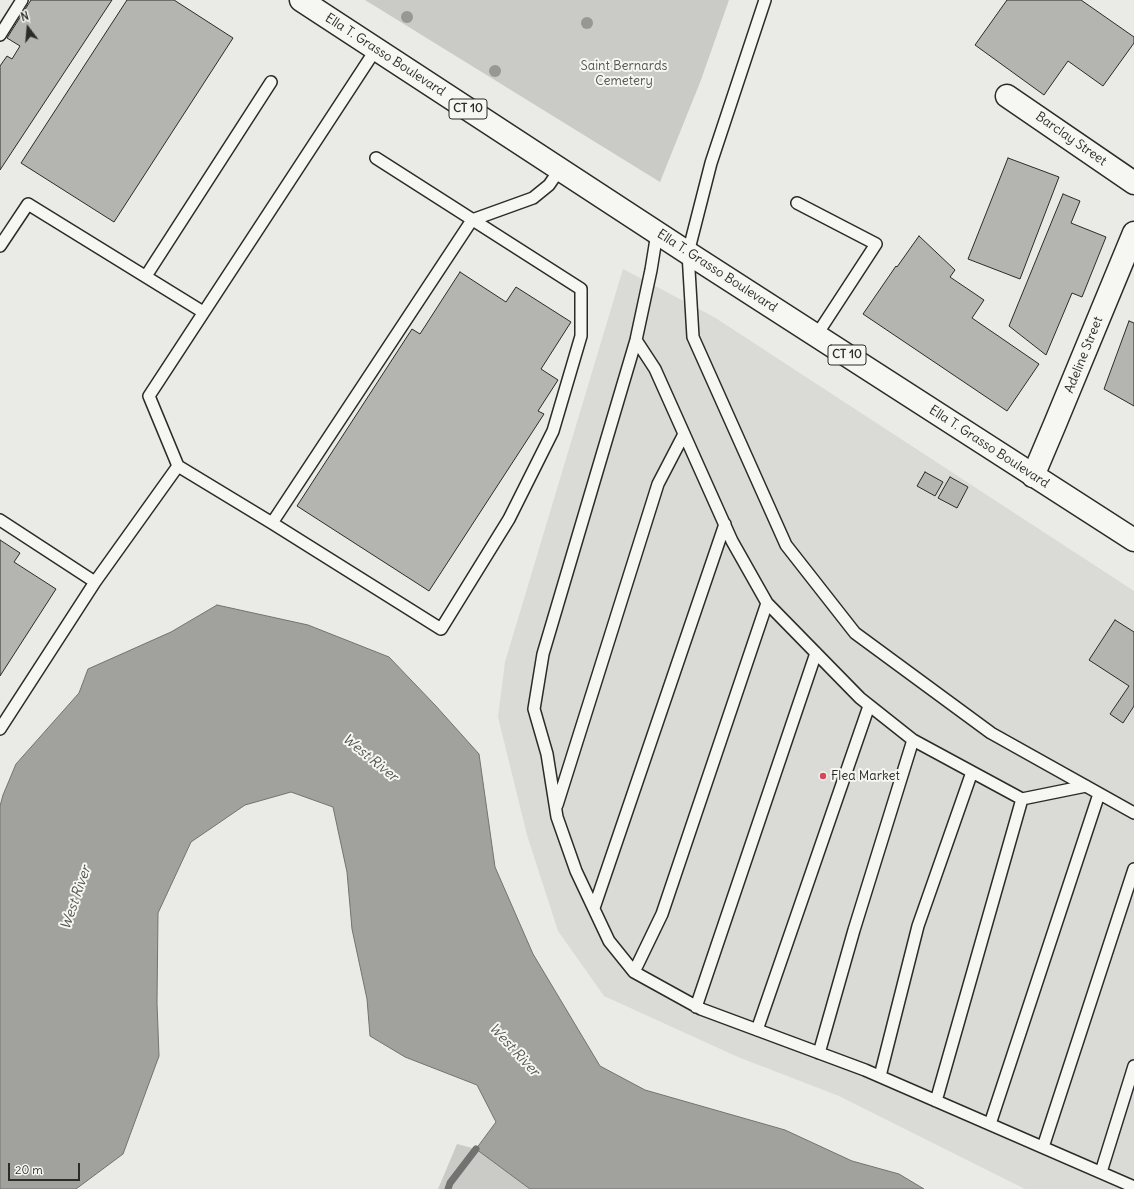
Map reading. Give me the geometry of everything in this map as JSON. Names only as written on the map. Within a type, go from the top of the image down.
[{"type":"main road","name":"Ella T. Grasso Boulevard","points":[[301,0],[657,233],[1134,540]]},
{"type":"main road","name":"Barclay Street","points":[[1007,96],[1134,183]]},
{"type":"main road","name":"Adeline Street","points":[[1033,476],[1056,424],[1134,233]]},
{"type":"lane","points":[[0,35],[22,0]]},
{"type":"lane","points":[[765,0],[710,163],[688,253],[693,337],[786,545],[855,633],[991,733],[1134,814]]},
{"type":"lane","points":[[376,49],[149,396],[178,466],[441,629],[509,520],[553,431],[581,336],[581,289],[376,158]]},
{"type":"lane","points":[[146,276],[271,82]]},
{"type":"lane","points":[[272,523],[472,220],[533,198],[549,185],[560,169]]},
{"type":"lane","points":[[797,203],[876,244],[816,336]]},
{"type":"lane","points":[[0,246],[28,204],[204,312]]},
{"type":"lane","points":[[657,233],[651,270],[636,340],[542,654],[534,709],[548,754],[558,817],[576,870],[609,941],[634,972],[696,1007],[880,1076],[1134,1187]]},
{"type":"lane","points":[[636,340],[656,369],[732,541],[767,603],[860,698],[913,740],[1022,799],[1086,786]]},
{"type":"lane","points":[[556,808],[658,484],[684,434]]},
{"type":"lane","points":[[0,729],[95,582],[178,466]]},
{"type":"lane","points":[[0,520],[95,582]]},
{"type":"lane","points":[[594,908],[724,524]]},
{"type":"lane","points":[[634,972],[662,914],[767,603]]},
{"type":"lane","points":[[696,1007],[816,653]]},
{"type":"lane","points":[[757,1030],[870,706]]},
{"type":"lane","points":[[820,1053],[854,930],[913,740]]},
{"type":"lane","points":[[880,1076],[918,926],[972,772]]},
{"type":"lane","points":[[990,1124],[1099,794]]},
{"type":"lane","points":[[936,1101],[1022,799]]},
{"type":"lane","points":[[1044,1147],[1134,869]]},
{"type":"lane","points":[[1101,1172],[1134,1066]]},
{"type":"shaded area","name":"Flea Market","points":[[623,269],[714,317],[1134,591],[1134,1189],[1025,1189],[839,1096],[738,1057],[604,996],[558,931],[527,835],[498,717],[505,662]]},
{"type":"green space","name":"Saint Bernards Cemetery","points":[[365,0],[729,0],[701,80],[660,182]]},
{"type":"green space","points":[[457,1144],[476,1149],[530,1189],[438,1189]]},
{"type":"water","name":"West River","points":[[217,605],[308,625],[389,657],[479,754],[495,867],[533,954],[600,1066],[645,1090],[785,1130],[852,1161],[899,1174],[924,1189],[530,1189],[476,1149],[496,1122],[477,1085],[405,1057],[370,1036],[367,999],[352,929],[347,872],[333,807],[291,792],[245,805],[191,842],[158,913],[157,1003],[159,1056],[123,1154],[76,1189],[0,1189],[0,806],[3,795],[16,764],[79,693],[88,669],[171,632]]},
{"type":"building","points":[[31,0],[112,0],[0,170],[0,66],[7,56],[12,59],[20,46],[7,38]]},
{"type":"building","points":[[127,0],[174,0],[233,38],[114,222],[21,163]]},
{"type":"building","points":[[1007,0],[1081,0],[1134,37],[1134,43],[1103,86],[1068,61],[1044,95],[975,45]]},
{"type":"building","points":[[1008,158],[1059,177],[1020,279],[968,259]]},
{"type":"building","points":[[1063,194],[1080,201],[1071,223],[1106,237],[1082,297],[1072,293],[1046,355],[1009,326]]},
{"type":"building","points":[[919,236],[955,270],[950,277],[984,300],[972,318],[1039,364],[1007,411],[863,314]]},
{"type":"building","points":[[460,272],[506,302],[516,287],[571,322],[541,369],[558,380],[538,411],[544,414],[429,591],[297,506],[412,329],[420,334]]},
{"type":"building","points":[[1129,321],[1134,323],[1134,406],[1104,389]]},
{"type":"building","points":[[925,472],[943,482],[935,496],[917,486]]},
{"type":"building","points":[[950,477],[968,487],[957,508],[938,498]]},
{"type":"building","points":[[0,540],[20,553],[14,562],[56,589],[0,676]]},
{"type":"building","points":[[1115,620],[1134,632],[1134,706],[1123,723],[1110,714],[1129,686],[1089,660]]},
{"type":"waterway","points":[[448,1189],[450,1183],[476,1149]]},
{"type":"place","name":"Flea Market","points":[[823,776]]}]
